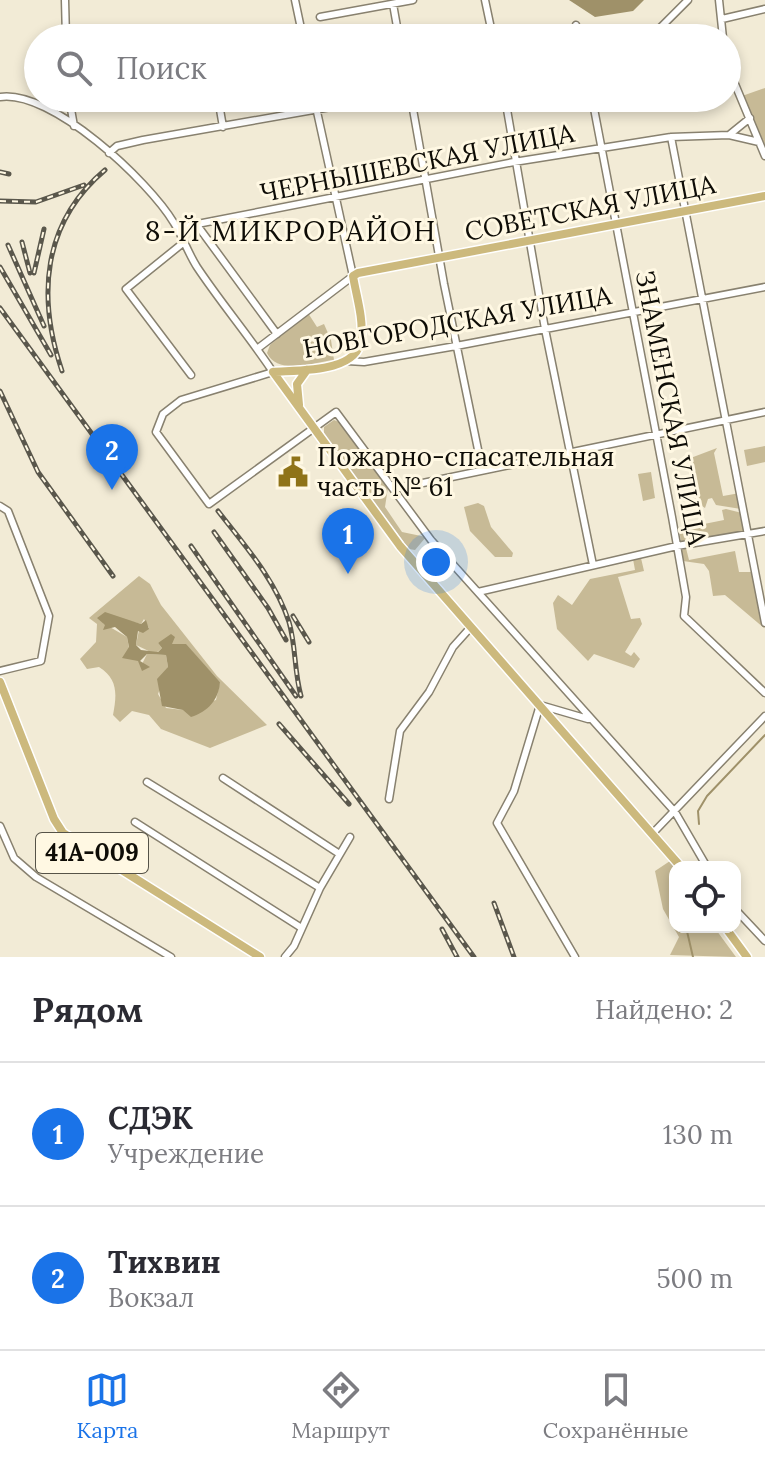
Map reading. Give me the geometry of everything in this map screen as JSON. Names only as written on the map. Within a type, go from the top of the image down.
[{"type":"main road","name":"СОВЕТСКАЯ УЛИЦА","points":[[353,276],[765,196]]},
{"type":"main road","points":[[347,361],[361,341],[353,276]]},
{"type":"main road","name":"НОВГОРОДСКАЯ УЛИЦА","points":[[273,372],[347,361]]},
{"type":"main road","points":[[300,409],[297,384],[309,369]]},
{"type":"main road","points":[[273,372],[400,546],[676,861]]},
{"type":"main road","name":"41А-009","points":[[0,682],[3,698],[54,819],[63,833],[260,957]]},
{"type":"main road","points":[[729,933],[747,957]]},
{"type":"street","points":[[65,0],[66,24]]},
{"type":"street","points":[[295,0],[300,24]]},
{"type":"street","points":[[320,17],[413,0]]},
{"type":"street","points":[[485,0],[490,24]]},
{"type":"street","points":[[664,24],[688,0]]},
{"type":"street","points":[[719,0],[722,24]]},
{"type":"street","points":[[392,2],[396,24]]},
{"type":"street","points":[[722,19],[765,9]]},
{"type":"street","points":[[0,97],[24,98]]},
{"type":"street","points":[[741,97],[765,156]]},
{"type":"street","points":[[51,112],[109,153],[177,228],[183,243],[273,372]]},
{"type":"street","points":[[72,112],[74,126]]},
{"type":"street","points":[[220,112],[223,127]]},
{"type":"street","points":[[109,153],[122,144],[305,112]]},
{"type":"street","points":[[316,112],[353,276]]},
{"type":"street","points":[[414,112],[482,469]]},
{"type":"street","points":[[507,112],[528,240],[593,565]]},
{"type":"street","name":"ЗНАМЕНСКАЯ УЛИЦА","points":[[595,112],[677,546],[686,597],[684,616],[765,693]]},
{"type":"street","points":[[729,135],[750,118]]},
{"type":"street","name":"ЧЕРНЫШЕВСКАЯ УЛИЦА","points":[[177,228],[426,178],[671,137],[729,135],[759,142]]},
{"type":"street","points":[[671,137],[688,211],[765,623]]},
{"type":"street","points":[[197,225],[277,334]]},
{"type":"street","points":[[183,243],[126,289],[191,375]]},
{"type":"street","name":"СОВЕТСКАЯ УЛИЦА","points":[[257,349],[353,276]]},
{"type":"street","name":"НОВГОРОДСКАЯ УЛИЦА","points":[[347,361],[364,362],[456,346],[765,287]]},
{"type":"street","name":"НОВГОРОДСКАЯ УЛИЦА","points":[[273,372],[181,400],[163,414],[156,432],[209,504],[312,429]]},
{"type":"street","points":[[312,429],[336,412],[431,540],[675,812],[704,861]]},
{"type":"street","points":[[394,489],[569,450],[765,412]]},
{"type":"street","points":[[0,506],[8,511],[49,616],[41,661],[0,671]]},
{"type":"street","points":[[478,592],[677,546],[765,531]]},
{"type":"street","points":[[389,799],[400,731],[429,692],[453,647],[470,628]]},
{"type":"street","points":[[575,957],[497,823],[514,791],[540,705],[591,720]]},
{"type":"street","points":[[653,833],[765,716]]},
{"type":"street","points":[[223,778],[338,853]]},
{"type":"street","points":[[147,782],[320,888]]},
{"type":"street","points":[[135,822],[300,927]]},
{"type":"street","points":[[0,826],[14,858],[36,877],[171,957]]},
{"type":"street","points":[[285,957],[338,853],[350,837]]},
{"type":"street","points":[[741,915],[765,941]]},
{"type":"shaded area","points":[[569,0],[644,0],[633,11],[595,17]]},
{"type":"shaded area","points":[[765,88],[765,145],[742,96]]},
{"type":"shaded area","points":[[308,313],[317,327],[324,324],[331,340],[334,360],[288,366],[272,360],[267,353],[270,345]]},
{"type":"shaded area","points":[[334,420],[341,423],[388,487],[385,507],[402,532],[426,537],[415,550],[409,549],[324,435],[324,427]]},
{"type":"shaded area","points":[[765,446],[765,462],[747,466],[744,450]]},
{"type":"shaded area","points":[[717,448],[714,453],[723,496],[740,493],[741,509],[716,505],[712,498],[708,499],[705,508],[696,502],[688,459]]},
{"type":"shaded area","points":[[651,472],[655,498],[643,501],[638,474]]},
{"type":"shaded area","points":[[478,503],[484,506],[491,527],[513,553],[512,557],[495,557],[470,531],[464,507]]},
{"type":"shaded area","points":[[722,510],[742,513],[746,531],[681,542],[679,529],[724,520]]},
{"type":"shaded area","points":[[686,548],[689,560],[735,551],[739,572],[753,572],[764,628],[725,595],[713,596],[709,571],[704,564],[683,561],[681,551]]},
{"type":"shaded area","points":[[641,558],[644,571],[618,577],[631,619],[640,618],[642,624],[625,652],[631,656],[634,652],[640,659],[634,668],[594,654],[588,661],[557,629],[553,603],[558,595],[572,605],[590,579],[635,570],[633,559]]},
{"type":"shaded area","points":[[139,576],[150,584],[161,605],[217,676],[267,725],[210,748],[161,729],[149,715],[132,711],[120,722],[113,715],[115,694],[110,677],[99,667],[87,669],[80,659],[96,642],[97,624],[89,618]],"holes":[[[144,619],[149,628],[139,630],[136,645],[155,654],[162,648],[158,643],[172,639],[171,644],[186,645],[220,682],[216,700],[183,710],[166,708],[158,694],[168,667],[166,655],[147,654],[142,664],[129,648],[127,637],[103,623],[126,620],[141,624]]]},
{"type":"shaded area","points":[[105,612],[141,624],[146,620],[149,629],[143,633],[138,631],[136,645],[141,650],[158,652],[162,648],[158,643],[171,634],[175,637],[172,644],[186,644],[220,682],[212,704],[191,717],[183,710],[162,706],[157,679],[168,667],[166,655],[147,654],[140,661],[150,667],[142,671],[138,661],[122,658],[129,647],[127,637],[115,627],[103,630],[105,625],[97,618]]},
{"type":"shaded area","points":[[669,862],[669,920],[663,909],[655,871]]},
{"type":"shaded area","points":[[677,933],[718,933],[736,957],[670,955],[679,937]]},
{"type":"waterway","points":[[699,824],[698,811],[707,796],[765,735]]},
{"type":"waterway","points":[[687,933],[693,957]]},
{"type":"railway","points":[[62,371],[49,316],[50,263],[68,213],[105,170]]},
{"type":"railway","points":[[0,172],[9,174]]},
{"type":"railway","points":[[0,201],[36,202],[84,185]]},
{"type":"railway","points":[[34,273],[44,229]]},
{"type":"railway","points":[[22,242],[30,273]]},
{"type":"railway","points":[[8,245],[44,326]]},
{"type":"railway","points":[[0,267],[51,355]]},
{"type":"railway","points":[[0,308],[474,957]]},
{"type":"railway","points":[[0,391],[38,472],[113,576]]},
{"type":"railway","points":[[218,511],[258,564],[283,606],[291,631],[301,696]]},
{"type":"railway","points":[[214,532],[268,608],[286,640]]},
{"type":"railway","points":[[191,546],[296,696]]},
{"type":"railway","points":[[293,616],[309,642]]},
{"type":"railway","points":[[279,724],[349,804]]},
{"type":"railway","points":[[494,903],[514,957]]},
{"type":"railway","points":[[442,929],[457,957]]},
{"type":"place","name":"Пожарно-спасательная часть № 61","points":[[293,472]]},
{"type":"place","name":"Тихвин","points":[[112,490]]},
{"type":"place","name":"СДЭК","points":[[348,574]]},
{"type":"district","name":"8-Й МИКРОРАЙОН","points":[[291,231]]}]
